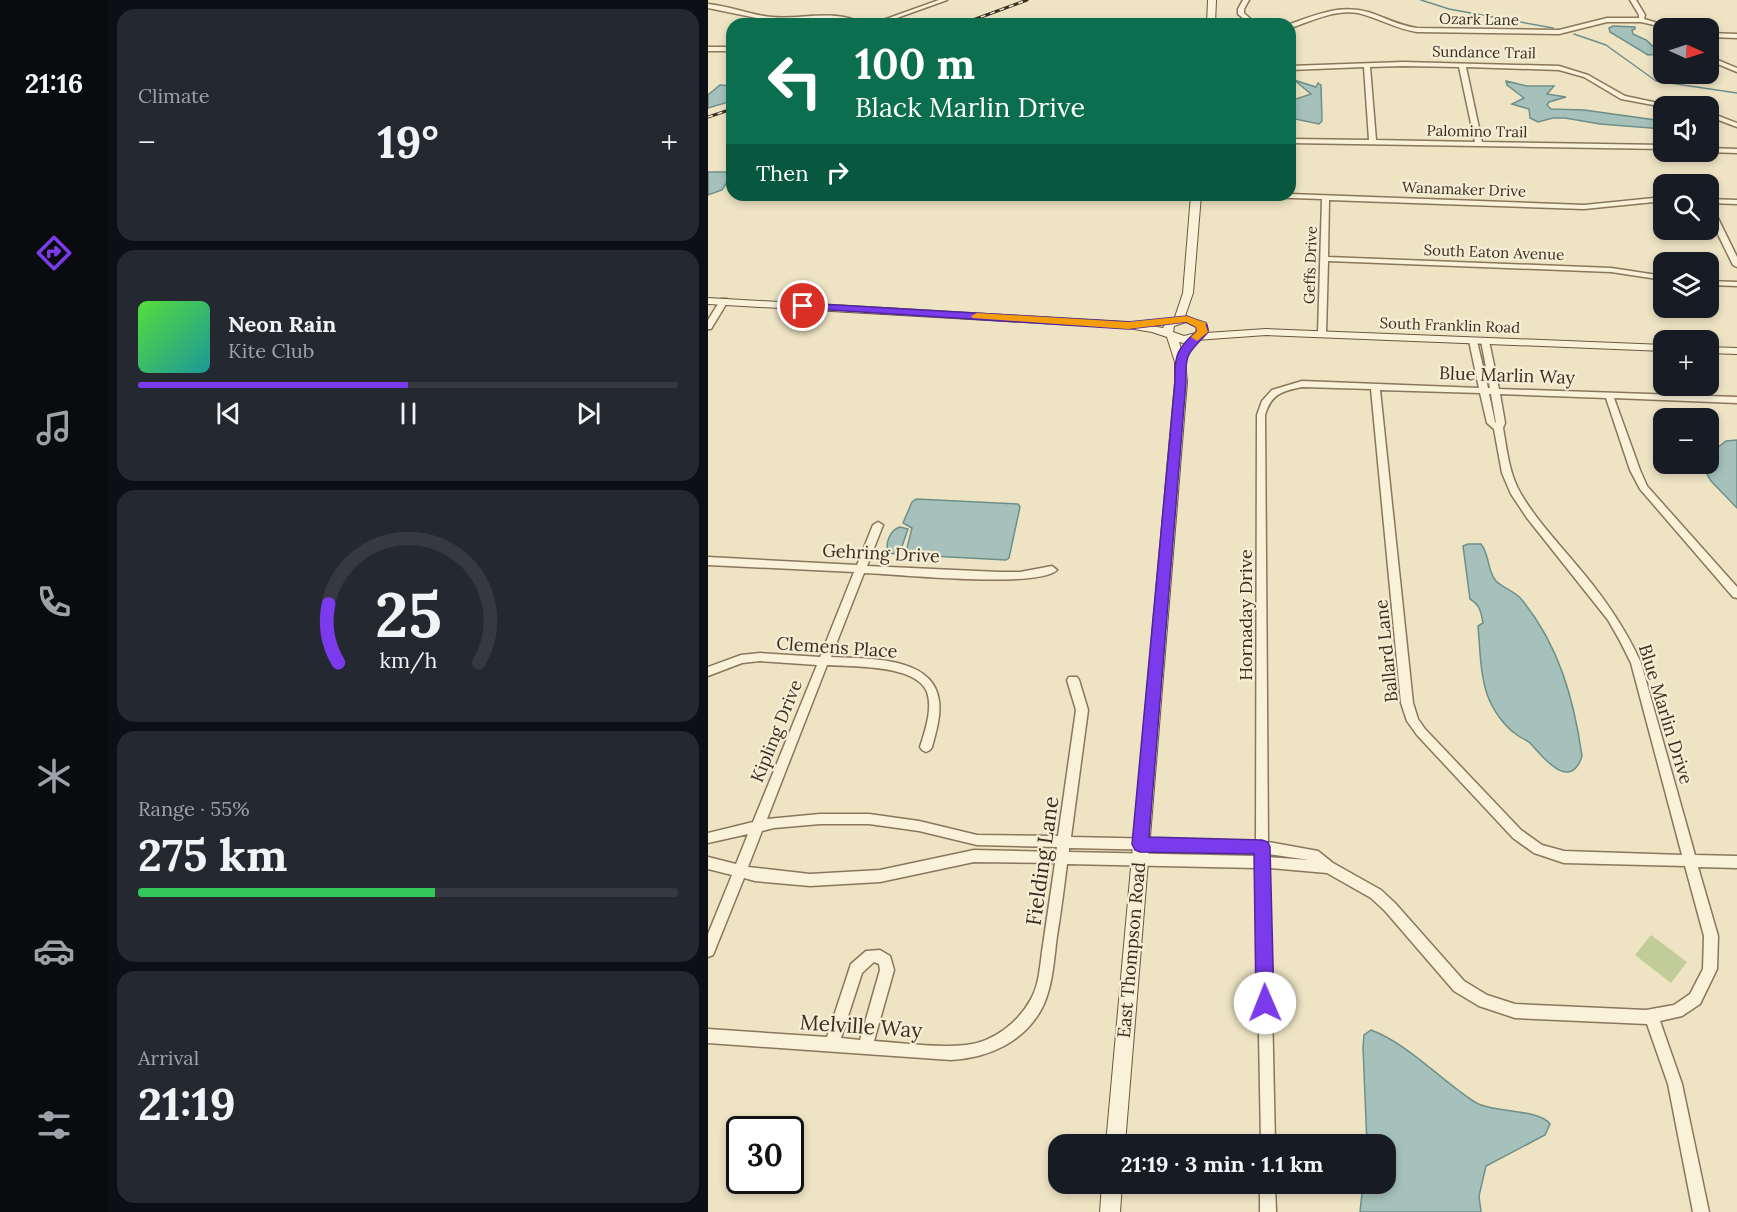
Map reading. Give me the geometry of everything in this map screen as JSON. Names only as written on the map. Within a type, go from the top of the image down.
[{"type":"main road","points":[[1211,18],[1212,0]]},
{"type":"main road","points":[[1170,336],[1168,327],[1177,320],[1188,293],[1196,201]]},
{"type":"main road","points":[[1188,293],[1198,323]]},
{"type":"main road","points":[[708,301],[1128,326],[1154,329],[1170,336]]},
{"type":"main road","points":[[1128,326],[1177,320]]},
{"type":"main road","name":"South Franklin Road","points":[[1177,320],[1234,333]]},
{"type":"main road","name":"East Thompson Road","points":[[1116,1134],[1180,394],[1180,362],[1184,348],[1203,330],[1198,323]]},
{"type":"main road","name":"South Franklin Road","points":[[1170,336],[1181,340],[1234,333],[1322,334],[1653,348]]},
{"type":"main road","name":"East Thompson Road","points":[[1170,336],[1180,362]]},
{"type":"main road","points":[[1719,350],[1737,351]]},
{"type":"main road","points":[[1110,1212],[1111,1194]]},
{"type":"street","points":[[892,18],[944,0]]},
{"type":"street","points":[[1245,18],[1240,14],[1246,0]]},
{"type":"street","points":[[1633,0],[1642,15],[1641,20]]},
{"type":"street","points":[[708,6],[726,7],[766,18]]},
{"type":"street","name":"Ozark Lane","points":[[1296,24],[1324,13],[1341,10],[1360,12],[1400,27],[1417,30],[1559,32],[1607,20],[1641,20],[1653,23]]},
{"type":"street","points":[[804,18],[840,18]]},
{"type":"street","points":[[1719,35],[1737,36]]},
{"type":"street","points":[[708,49],[726,49]]},
{"type":"street","points":[[1719,63],[1737,70]]},
{"type":"street","points":[[1367,64],[1373,143]]},
{"type":"street","name":"Sundance Trail","points":[[1296,68],[1367,64],[1559,68],[1586,76],[1623,98],[1653,103]]},
{"type":"street","points":[[1462,65],[1479,145]]},
{"type":"street","points":[[1719,118],[1737,125]]},
{"type":"street","name":"Palomino Trail","points":[[1296,141],[1653,147]]},
{"type":"street","points":[[1719,150],[1737,151]]},
{"type":"street","name":"Wanamaker Drive","points":[[1296,196],[1584,207],[1653,201]]},
{"type":"street","name":"Geffs Drive","points":[[1322,334],[1326,197]]},
{"type":"street","points":[[1719,201],[1737,202]]},
{"type":"street","points":[[1719,228],[1737,265]]},
{"type":"street","name":"South Eaton Avenue","points":[[1324,259],[1611,270],[1653,276]]},
{"type":"street","points":[[1719,283],[1737,284]]},
{"type":"street","points":[[708,327],[724,302]]},
{"type":"street","name":"Blue Marlin Drive","points":[[1140,852],[1262,847],[1314,855],[1329,867],[1376,894],[1460,986],[1484,1001],[1515,1011],[1652,1017],[1677,1011],[1695,999],[1710,969],[1711,936],[1630,647],[1612,619],[1516,494],[1507,473],[1497,428],[1491,423],[1484,390],[1479,341]]},
{"type":"street","name":"Blue Marlin Drive","points":[[1479,341],[1495,391],[1501,423],[1497,428]]},
{"type":"street","name":"Blue Marlin Way","points":[[1276,390],[1302,384],[1737,400]]},
{"type":"street","name":"Ballard Lane","points":[[1375,386],[1410,713],[1421,732],[1530,845],[1550,854],[1564,857],[1690,860]]},
{"type":"street","name":"Hornaday Drive","points":[[1268,1134],[1262,847],[1261,415],[1267,396],[1276,390]]},
{"type":"street","points":[[1610,395],[1643,487],[1737,594]]},
{"type":"street","name":"Kipling Drive","points":[[708,951],[878,525]]},
{"type":"street","name":"Gehring Drive","points":[[708,561],[999,576],[1052,570]]},
{"type":"street","name":"Clemens Place","points":[[709,670],[741,659],[760,657],[905,668],[918,674],[927,682],[936,704],[926,747]]},
{"type":"street","name":"Fielding Lane","points":[[1008,1036],[1026,1019],[1038,1001],[1045,978],[1082,710],[1073,680]]},
{"type":"street","points":[[708,838],[757,826],[820,819],[869,819],[919,826],[978,840],[1064,842],[1140,852],[1329,867]]},
{"type":"street","points":[[708,863],[739,872],[790,879],[855,879],[904,872],[974,856],[1062,858],[1140,852]]},
{"type":"street","points":[[1690,860],[1737,862]]},
{"type":"street","points":[[832,1045],[856,969],[871,956],[880,956],[885,961],[887,970],[865,1047]]},
{"type":"street","points":[[1652,1017],[1673,1079],[1701,1212]]},
{"type":"street","name":"Melville Way","points":[[708,1036],[951,1053],[988,1047],[1008,1036]]},
{"type":"street","points":[[1268,1194],[1268,1212]]},
{"type":"green space","points":[[1651,935],[1687,962],[1671,983],[1635,955]]},
{"type":"water","points":[[1613,26],[1635,27],[1632,30],[1633,34],[1646,40],[1653,47],[1653,55],[1648,55],[1610,32],[1609,28]]},
{"type":"water","points":[[1296,81],[1316,87],[1318,83],[1321,85],[1322,121],[1319,124],[1296,119],[1296,99],[1311,94]]},
{"type":"water","points":[[1506,81],[1527,86],[1554,86],[1547,94],[1566,97],[1549,102],[1547,105],[1551,109],[1584,110],[1653,120],[1653,128],[1600,124],[1565,118],[1538,122],[1530,118],[1529,109],[1512,104],[1524,98],[1507,85]]},
{"type":"water","points":[[720,85],[726,86],[726,103],[708,108],[708,95]]},
{"type":"water","points":[[708,172],[726,173],[726,184],[722,190],[708,195]]},
{"type":"water","points":[[1737,440],[1737,508],[1707,474],[1719,474],[1719,447],[1726,441]]},
{"type":"water","points":[[916,499],[1018,504],[1020,507],[1009,558],[1006,560],[912,555],[906,552],[912,528],[903,523],[912,502]]},
{"type":"water","points":[[900,527],[908,529],[900,552],[889,553],[887,546],[889,538],[893,531]]},
{"type":"water","points":[[1481,544],[1493,577],[1522,600],[1546,635],[1555,654],[1569,694],[1582,756],[1577,766],[1571,771],[1565,772],[1558,769],[1530,743],[1512,731],[1499,717],[1489,700],[1481,660],[1478,626],[1483,623],[1481,612],[1470,599],[1463,546]]},
{"type":"water","points":[[1371,1030],[1383,1035],[1478,1104],[1538,1116],[1550,1124],[1545,1135],[1486,1166],[1479,1196],[1481,1212],[1360,1212],[1362,1194],[1396,1194],[1396,1134],[1367,1134],[1364,1035]]},
{"type":"waterway","points":[[1421,0],[1449,9],[1553,28]]},
{"type":"waterway","points":[[1574,34],[1606,45],[1656,81],[1737,93]]},
{"type":"railway","points":[[978,18],[1027,0]]},
{"type":"railway","points":[[708,117],[726,111]]},
{"type":"slow traffic","points":[[977,316],[1128,326],[1187,319],[1202,325],[1202,332],[1197,337]]},
{"type":"route","points":[[803,306],[1128,326],[1187,319],[1202,325],[1202,332],[1186,345],[1180,362],[1140,844],[1262,847],[1265,1003]]}]
